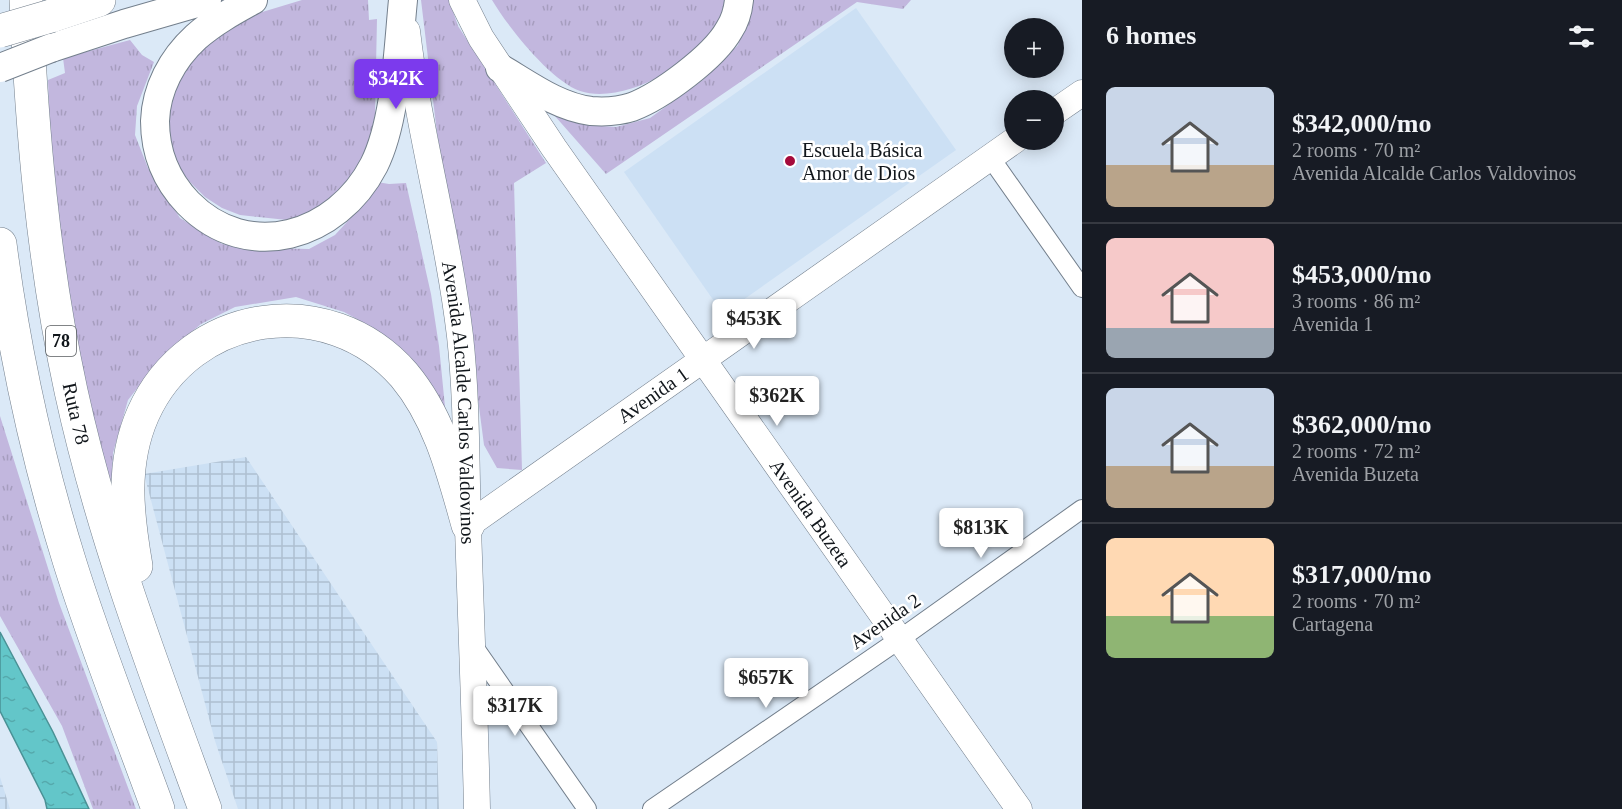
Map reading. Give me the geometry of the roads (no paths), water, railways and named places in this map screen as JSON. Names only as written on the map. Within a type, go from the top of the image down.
[{"type":"highway","points":[[0,32],[38,8],[99,0]]},
{"type":"highway","name":"Ruta 78","points":[[38,8],[33,133],[39,199],[59,330],[76,412],[101,507],[154,671],[205,809]]},
{"type":"highway","name":"78","points":[[0,244],[18,358],[35,438],[69,561],[158,809]]},
{"type":"highway","points":[[154,671],[130,530],[127,494],[130,453],[143,413],[167,375],[198,349],[223,333],[259,322],[302,321],[345,333],[386,358],[418,393],[447,450],[468,525]]},
{"type":"highway","points":[[0,366],[35,438]]},
{"type":"main road","points":[[0,68],[124,24],[207,0]]},
{"type":"main road","points":[[253,0],[215,22],[182,52],[162,85],[156,108],[155,129],[158,149],[170,182],[195,209],[227,230],[246,236],[264,237],[304,230],[336,213],[363,183],[374,165],[382,144],[390,109],[404,0]]},
{"type":"main road","name":"Avenida Alcalde Carlos Valdovinos","points":[[404,0],[421,124],[447,248],[460,337],[466,439],[477,809]]},
{"type":"main road","points":[[462,0],[473,24],[500,68],[567,105],[606,111],[631,107],[660,92],[695,67],[730,30],[740,0]]},
{"type":"main road","name":"Avenida Buzeta","points":[[500,68],[702,360],[1019,809]]},
{"type":"main road","points":[[1064,105],[1082,93]]},
{"type":"main road","name":"Avenida 1","points":[[468,525],[1004,147]]},
{"type":"street","points":[[990,157],[1082,288]]},
{"type":"street","name":"Avenida 2","points":[[652,809],[900,639],[1082,509]]},
{"type":"street","points":[[472,644],[587,809]]},
{"type":"water","points":[[0,632],[53,732],[89,809],[47,809],[45,800],[0,711]]},
{"type":"place","name":"Escuela Básica Amor de Dios","points":[[790,161]]}]
